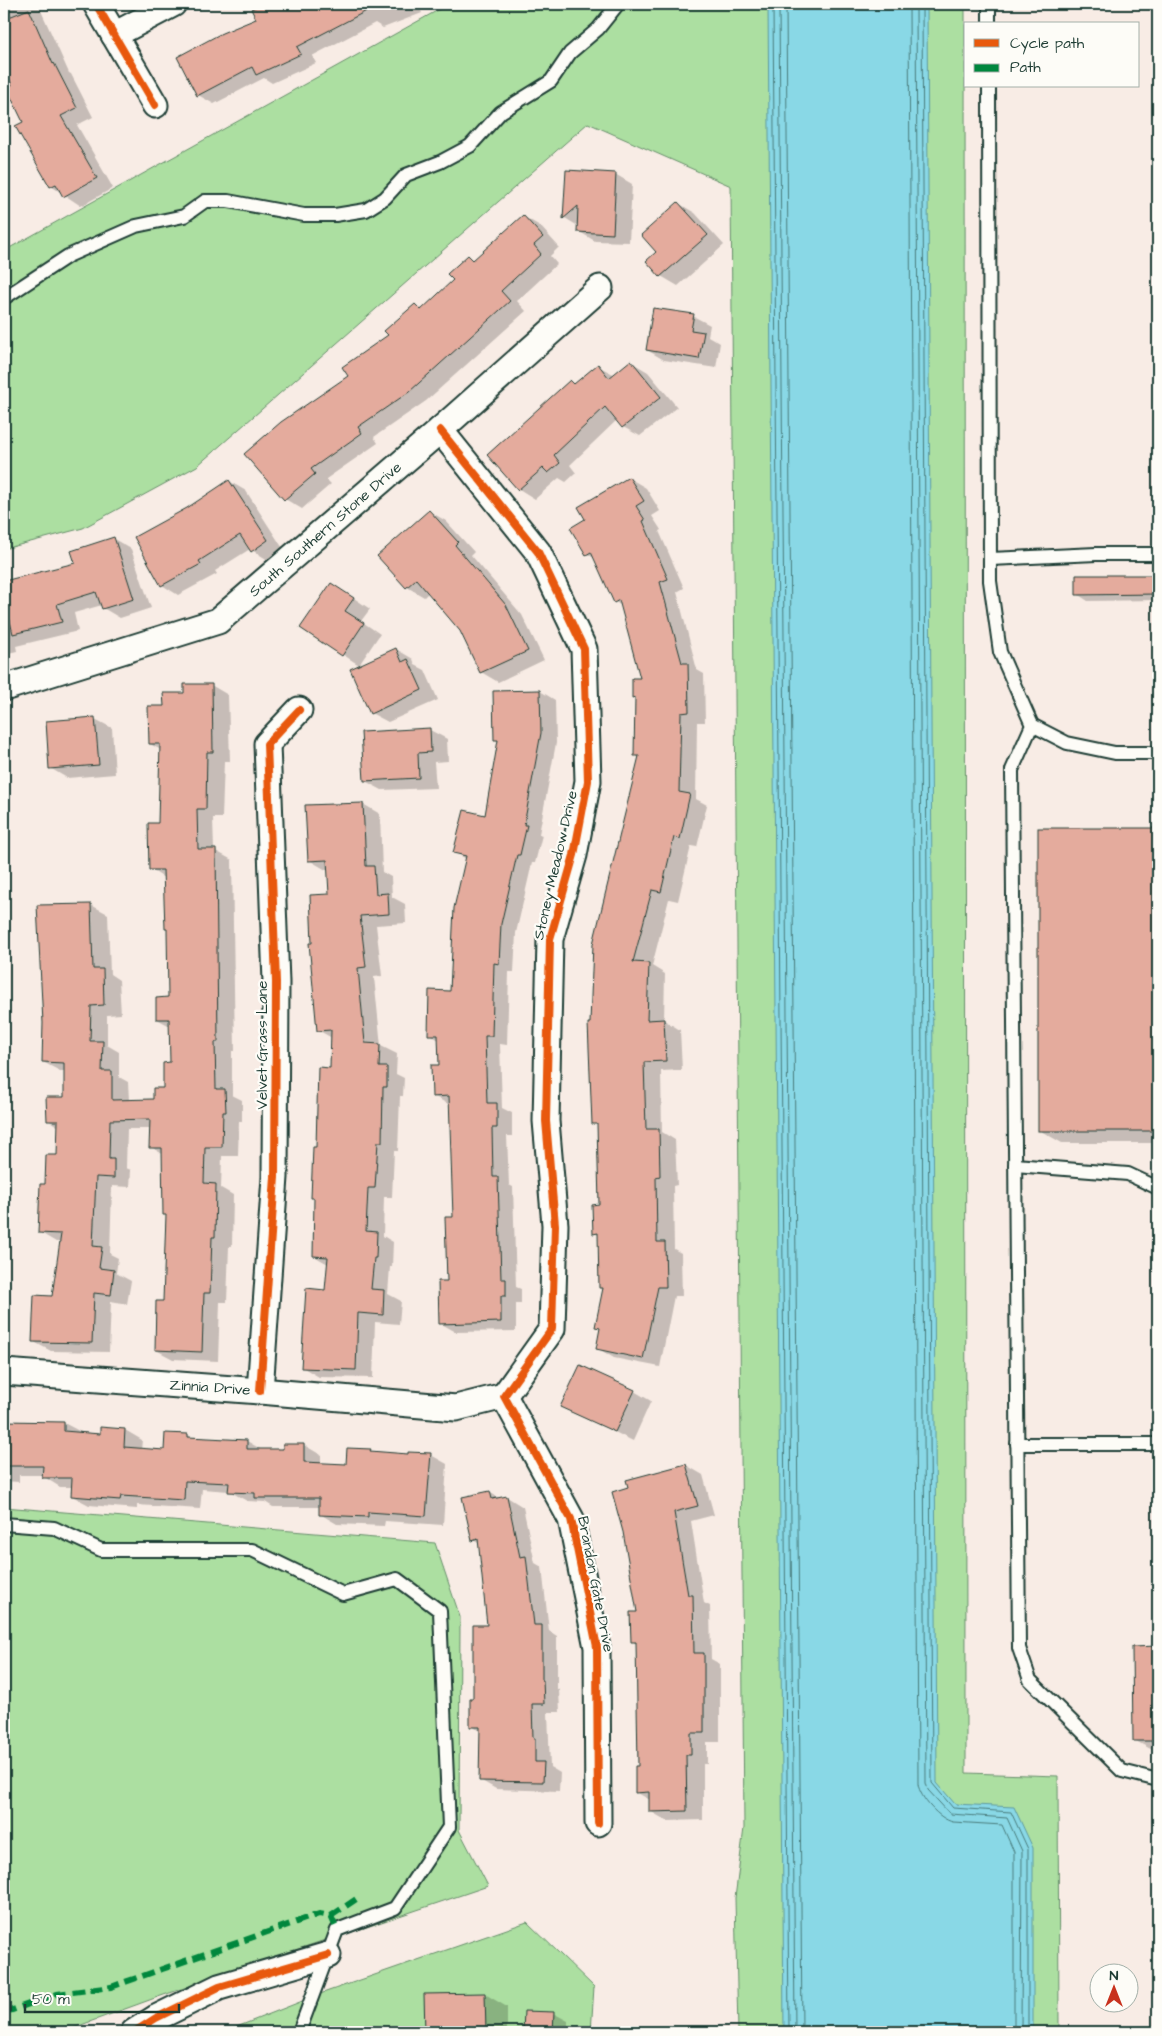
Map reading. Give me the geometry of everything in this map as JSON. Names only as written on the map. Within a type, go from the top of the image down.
[{"type":"street","points":[[96,4],[155,105]]},
{"type":"street","points":[[114,35],[173,4]]},
{"type":"street","name":"South Southern Stone Drive","points":[[4,688],[218,621],[440,430],[600,288]]},
{"type":"street","name":"Stoney Meadow Drive","points":[[440,430],[538,552],[584,649],[588,781],[574,855],[550,939],[546,1121],[555,1225],[552,1329],[504,1396]]},
{"type":"street","name":"Velvet Grass Lane","points":[[260,1391],[275,1178],[276,982],[267,744],[299,710]]},
{"type":"street","name":"Zinnia Drive","points":[[4,1372],[456,1408],[504,1396]]},
{"type":"street","name":"Brandon Gate Drive","points":[[504,1396],[571,1519],[597,1647],[598,1823]]},
{"type":"street","points":[[134,2032],[156,2018],[219,1987],[328,1955]]},
{"type":"lane","points":[[4,298],[68,256],[136,226],[184,216],[205,201],[228,201],[304,215],[366,210],[385,198],[406,175],[440,162],[470,146],[500,112],[552,81],[570,53],[598,29],[618,4]]},
{"type":"lane","points":[[989,4],[989,22]]},
{"type":"lane","points":[[989,88],[990,581],[1000,652],[1032,725],[1068,743],[1115,753],[1158,753]]},
{"type":"lane","points":[[990,558],[1158,554]]},
{"type":"lane","points":[[1032,725],[1012,770],[1019,1648],[1030,1680],[1122,1771],[1158,1780]]},
{"type":"lane","points":[[1015,1165],[1128,1174],[1158,1188]]},
{"type":"lane","points":[[1018,1444],[1158,1444]]},
{"type":"lane","points":[[4,1524],[54,1528],[101,1550],[252,1550],[343,1594],[397,1579],[440,1611],[449,1827],[395,1908],[337,1930],[299,2032]]},
{"type":"green space","points":[[449,4],[965,4],[966,1773],[1058,1776],[1059,2032],[738,2032],[735,1898],[744,1828],[731,186],[588,123],[197,466],[83,528],[4,549],[4,251]]},
{"type":"green space","points":[[4,1507],[435,1543],[460,1617],[459,1830],[488,1886],[343,1935],[320,1994],[527,1922],[594,1987],[591,2032],[224,2032],[305,2000],[325,1940],[62,2032],[4,2032]]},
{"type":"water","points":[[768,4],[927,4],[937,1783],[955,1804],[1014,1807],[1033,1848],[1033,2032],[784,2032]]},
{"type":"building","points":[[262,4],[380,4],[297,47],[301,54],[256,75],[252,67],[197,96],[177,57],[222,33],[256,19],[251,9]]},
{"type":"building","points":[[29,9],[53,64],[77,108],[61,116],[97,178],[63,197],[56,184],[50,187],[15,126],[23,122],[6,87],[12,85],[4,66],[4,19]]},
{"type":"building","points":[[566,170],[616,173],[613,234],[577,232],[578,206],[563,219]]},
{"type":"building","points":[[678,202],[708,235],[660,277],[646,261],[656,252],[641,235]]},
{"type":"building","points":[[523,215],[543,237],[534,245],[541,254],[501,291],[510,301],[409,392],[358,427],[362,433],[311,469],[315,474],[284,500],[244,454],[281,422],[348,376],[342,367],[388,335],[384,331],[415,304],[421,310],[453,280],[447,274],[468,255],[473,260]]},
{"type":"building","points":[[653,308],[694,314],[691,330],[704,332],[699,359],[646,350]]},
{"type":"building","points":[[631,360],[661,397],[622,428],[605,407],[554,455],[560,463],[548,473],[543,468],[518,490],[487,455],[570,380],[574,384],[598,364],[609,378]]},
{"type":"building","points":[[629,477],[644,501],[636,506],[645,520],[643,521],[668,579],[660,582],[682,663],[688,663],[689,712],[681,713],[679,792],[690,794],[680,839],[674,837],[661,892],[652,890],[633,962],[649,963],[647,1020],[664,1019],[666,1061],[644,1062],[646,1129],[659,1129],[660,1176],[656,1177],[657,1242],[665,1242],[666,1287],[658,1287],[643,1359],[596,1349],[600,1328],[595,1327],[603,1288],[599,1288],[598,1233],[593,1234],[592,1205],[599,1204],[597,1124],[592,1124],[588,1023],[590,1023],[593,944],[639,756],[634,756],[635,697],[632,698],[632,678],[640,678],[619,600],[614,603],[591,552],[586,555],[570,528],[585,519],[578,507]]},
{"type":"building","points":[[229,480],[268,540],[251,552],[240,535],[199,561],[201,564],[161,586],[134,537],[187,508]]},
{"type":"building","points":[[429,510],[458,542],[455,545],[506,605],[528,651],[480,673],[460,631],[416,579],[406,588],[377,556]]},
{"type":"building","points":[[114,537],[134,599],[102,609],[96,592],[57,604],[62,622],[13,634],[4,595],[4,581],[75,563],[71,551]]},
{"type":"building","points":[[1076,575],[1158,575],[1158,594],[1076,595]]},
{"type":"building","points":[[331,583],[354,598],[345,611],[364,623],[342,656],[300,628]]},
{"type":"building","points":[[396,648],[402,662],[408,659],[422,690],[370,714],[350,669]]},
{"type":"building","points":[[184,684],[212,684],[213,752],[207,752],[206,809],[197,809],[198,849],[216,849],[218,1042],[215,1042],[216,1089],[225,1089],[226,1112],[223,1112],[222,1147],[205,1147],[204,1183],[216,1184],[215,1237],[212,1237],[210,1293],[204,1293],[202,1352],[155,1350],[156,1301],[163,1301],[166,1215],[163,1215],[162,1148],[149,1148],[150,1119],[110,1120],[109,1159],[114,1159],[114,1178],[96,1177],[93,1246],[102,1247],[99,1268],[114,1270],[111,1295],[94,1293],[92,1343],[32,1342],[34,1295],[52,1296],[61,1234],[38,1233],[40,1184],[45,1184],[46,1155],[57,1155],[58,1121],[47,1121],[46,1097],[64,1097],[64,1063],[42,1062],[43,1023],[37,905],[91,904],[93,969],[103,969],[104,1005],[91,1006],[90,1041],[103,1041],[102,1071],[112,1071],[112,1100],[153,1099],[153,1088],[163,1088],[163,1063],[170,1062],[169,1019],[156,1019],[156,998],[168,997],[167,929],[165,929],[163,870],[149,870],[148,823],[158,823],[160,744],[149,744],[148,706],[164,706],[163,693],[184,693]]},
{"type":"building","points":[[540,690],[541,733],[524,825],[527,825],[520,855],[517,855],[501,924],[499,964],[494,963],[492,1036],[485,1036],[487,1103],[497,1103],[497,1128],[492,1128],[493,1177],[498,1177],[501,1279],[506,1279],[506,1296],[501,1296],[501,1322],[439,1324],[438,1281],[447,1281],[445,1217],[453,1217],[449,1096],[432,1097],[431,1065],[439,1065],[438,1035],[428,1035],[429,990],[450,991],[454,908],[466,856],[453,853],[464,810],[485,815],[498,740],[494,740],[493,691]]},
{"type":"building","points":[[95,717],[99,765],[49,769],[46,721]]},
{"type":"building","points":[[430,728],[431,752],[418,753],[419,778],[364,781],[361,732]]},
{"type":"building","points":[[363,803],[366,866],[374,866],[376,894],[388,893],[389,914],[360,916],[366,967],[358,968],[365,1043],[380,1044],[379,1067],[387,1067],[387,1087],[383,1087],[382,1142],[378,1142],[375,1188],[368,1188],[366,1231],[377,1232],[376,1258],[374,1258],[371,1289],[384,1290],[383,1315],[358,1313],[356,1370],[301,1368],[306,1288],[325,1290],[328,1257],[313,1256],[314,1198],[311,1198],[313,1147],[316,1147],[318,1067],[330,1068],[331,1030],[317,1031],[309,943],[312,943],[310,895],[329,894],[327,860],[308,861],[305,805]]},
{"type":"building","points":[[1038,828],[1158,828],[1158,1131],[1038,1131]]},
{"type":"building","points":[[580,1365],[635,1390],[615,1432],[560,1407]]},
{"type":"building","points":[[4,1421],[64,1422],[64,1431],[100,1434],[100,1427],[125,1429],[124,1447],[164,1450],[165,1433],[188,1434],[188,1437],[247,1440],[247,1449],[283,1449],[283,1444],[304,1444],[304,1462],[346,1464],[347,1448],[408,1454],[408,1452],[431,1453],[426,1516],[368,1512],[368,1517],[319,1515],[319,1498],[255,1498],[255,1493],[228,1492],[229,1483],[185,1481],[184,1500],[121,1496],[120,1500],[71,1496],[72,1478],[42,1478],[43,1466],[4,1466]]},
{"type":"building","points":[[686,1464],[698,1506],[674,1512],[688,1595],[693,1595],[694,1653],[704,1653],[704,1733],[691,1733],[691,1755],[686,1755],[687,1811],[649,1812],[649,1792],[635,1793],[635,1766],[638,1766],[636,1642],[631,1642],[630,1612],[637,1612],[623,1532],[612,1492],[628,1487],[626,1480]]},
{"type":"building","points":[[490,1491],[492,1499],[507,1496],[520,1557],[526,1556],[534,1625],[542,1625],[544,1704],[532,1704],[535,1762],[544,1762],[543,1782],[479,1781],[480,1727],[470,1727],[470,1698],[473,1698],[473,1625],[487,1625],[478,1539],[472,1541],[462,1497]]},
{"type":"building","points":[[1158,1646],[1158,1741],[1133,1741],[1132,1647]]},
{"type":"building","points":[[485,1993],[486,2032],[425,2032],[424,1994]]},
{"type":"building","points":[[524,2011],[554,2012],[553,2032],[523,2032]]},
{"type":"marked path","points":[[331,1916],[358,1898]]},
{"type":"marked path","points":[[4,2013],[57,1994],[111,1987],[319,1914],[331,1916],[337,1930]]},
{"type":"cycle path","points":[[96,4],[155,105]]},
{"type":"cycle path","points":[[440,430],[538,552],[584,649],[588,781],[574,855],[550,939],[546,1121],[555,1225],[552,1329],[504,1396],[571,1519],[597,1647],[598,1823]]},
{"type":"cycle path","points":[[260,1391],[275,1177],[276,982],[267,744],[299,710]]},
{"type":"cycle path","points":[[134,2032],[156,2018],[219,1987],[328,1955]]}]
